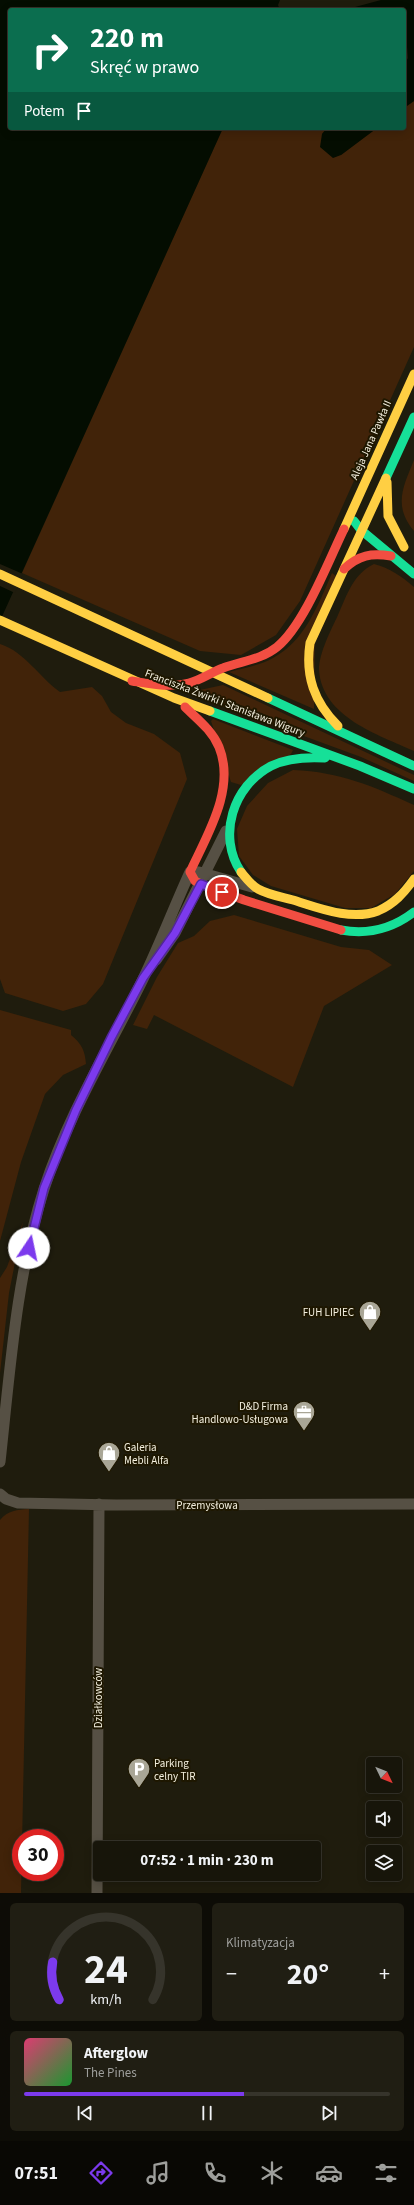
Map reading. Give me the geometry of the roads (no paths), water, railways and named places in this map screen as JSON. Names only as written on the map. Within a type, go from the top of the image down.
[{"type":"main road","name":"Aleja Jana Pawła II","points":[[237,665],[254,660],[269,653],[280,645],[293,631],[350,516],[414,374]]},
{"type":"main road","points":[[347,735],[324,714],[311,683],[308,664],[312,636],[360,530],[414,417]]},
{"type":"main road","points":[[388,472],[385,501],[387,515],[391,527],[404,547]]},
{"type":"main road","points":[[350,516],[365,520],[376,528]]},
{"type":"main road","points":[[350,516],[360,530],[414,574]]},
{"type":"main road","points":[[387,535],[414,555]]},
{"type":"main road","points":[[342,570],[353,560],[366,553],[391,556]]},
{"type":"main road","points":[[0,574],[213,672],[237,665]]},
{"type":"main road","points":[[0,620],[132,681]]},
{"type":"main road","points":[[186,660],[219,666],[237,665]]},
{"type":"main road","name":"Franciszka Żwirki i Stanisława Wigury","points":[[132,681],[159,686],[171,686],[189,683],[213,672],[414,766]]},
{"type":"main road","name":"Franciszka Żwirki i Stanisława Wigury","points":[[132,681],[343,760],[414,789]]},
{"type":"main road","points":[[174,698],[199,717],[208,729],[220,751],[225,777],[221,804],[190,872]]},
{"type":"main road","points":[[343,760],[296,758],[269,767],[253,779],[244,791],[228,827],[231,848],[237,864],[258,889],[345,915],[369,913],[390,905],[408,889],[414,879]]},
{"type":"main road","points":[[203,879],[244,900],[342,930],[357,932],[385,929],[404,920],[414,912]]},
{"type":"street","points":[[143,978],[175,933],[228,827]]},
{"type":"street","points":[[0,1462],[22,1287],[40,1201],[70,1123],[112,1036],[143,978],[190,872],[199,872],[203,879],[258,889]]},
{"type":"street","name":"Przemysłowa","points":[[1,1495],[18,1503],[414,1504]]},
{"type":"street","name":"Działkowców","points":[[96,1893],[100,1504]]},
{"type":"place","name":"FUH LIPIEC","points":[[370,1332]]},
{"type":"place","name":"D&D Firma Handlowo-Usługowa","points":[[304,1432]]},
{"type":"place","name":"Galeria Mebli Alfa","points":[[109,1472]]},
{"type":"place","name":"Parking celny TIR","points":[[139,1788]]}]
